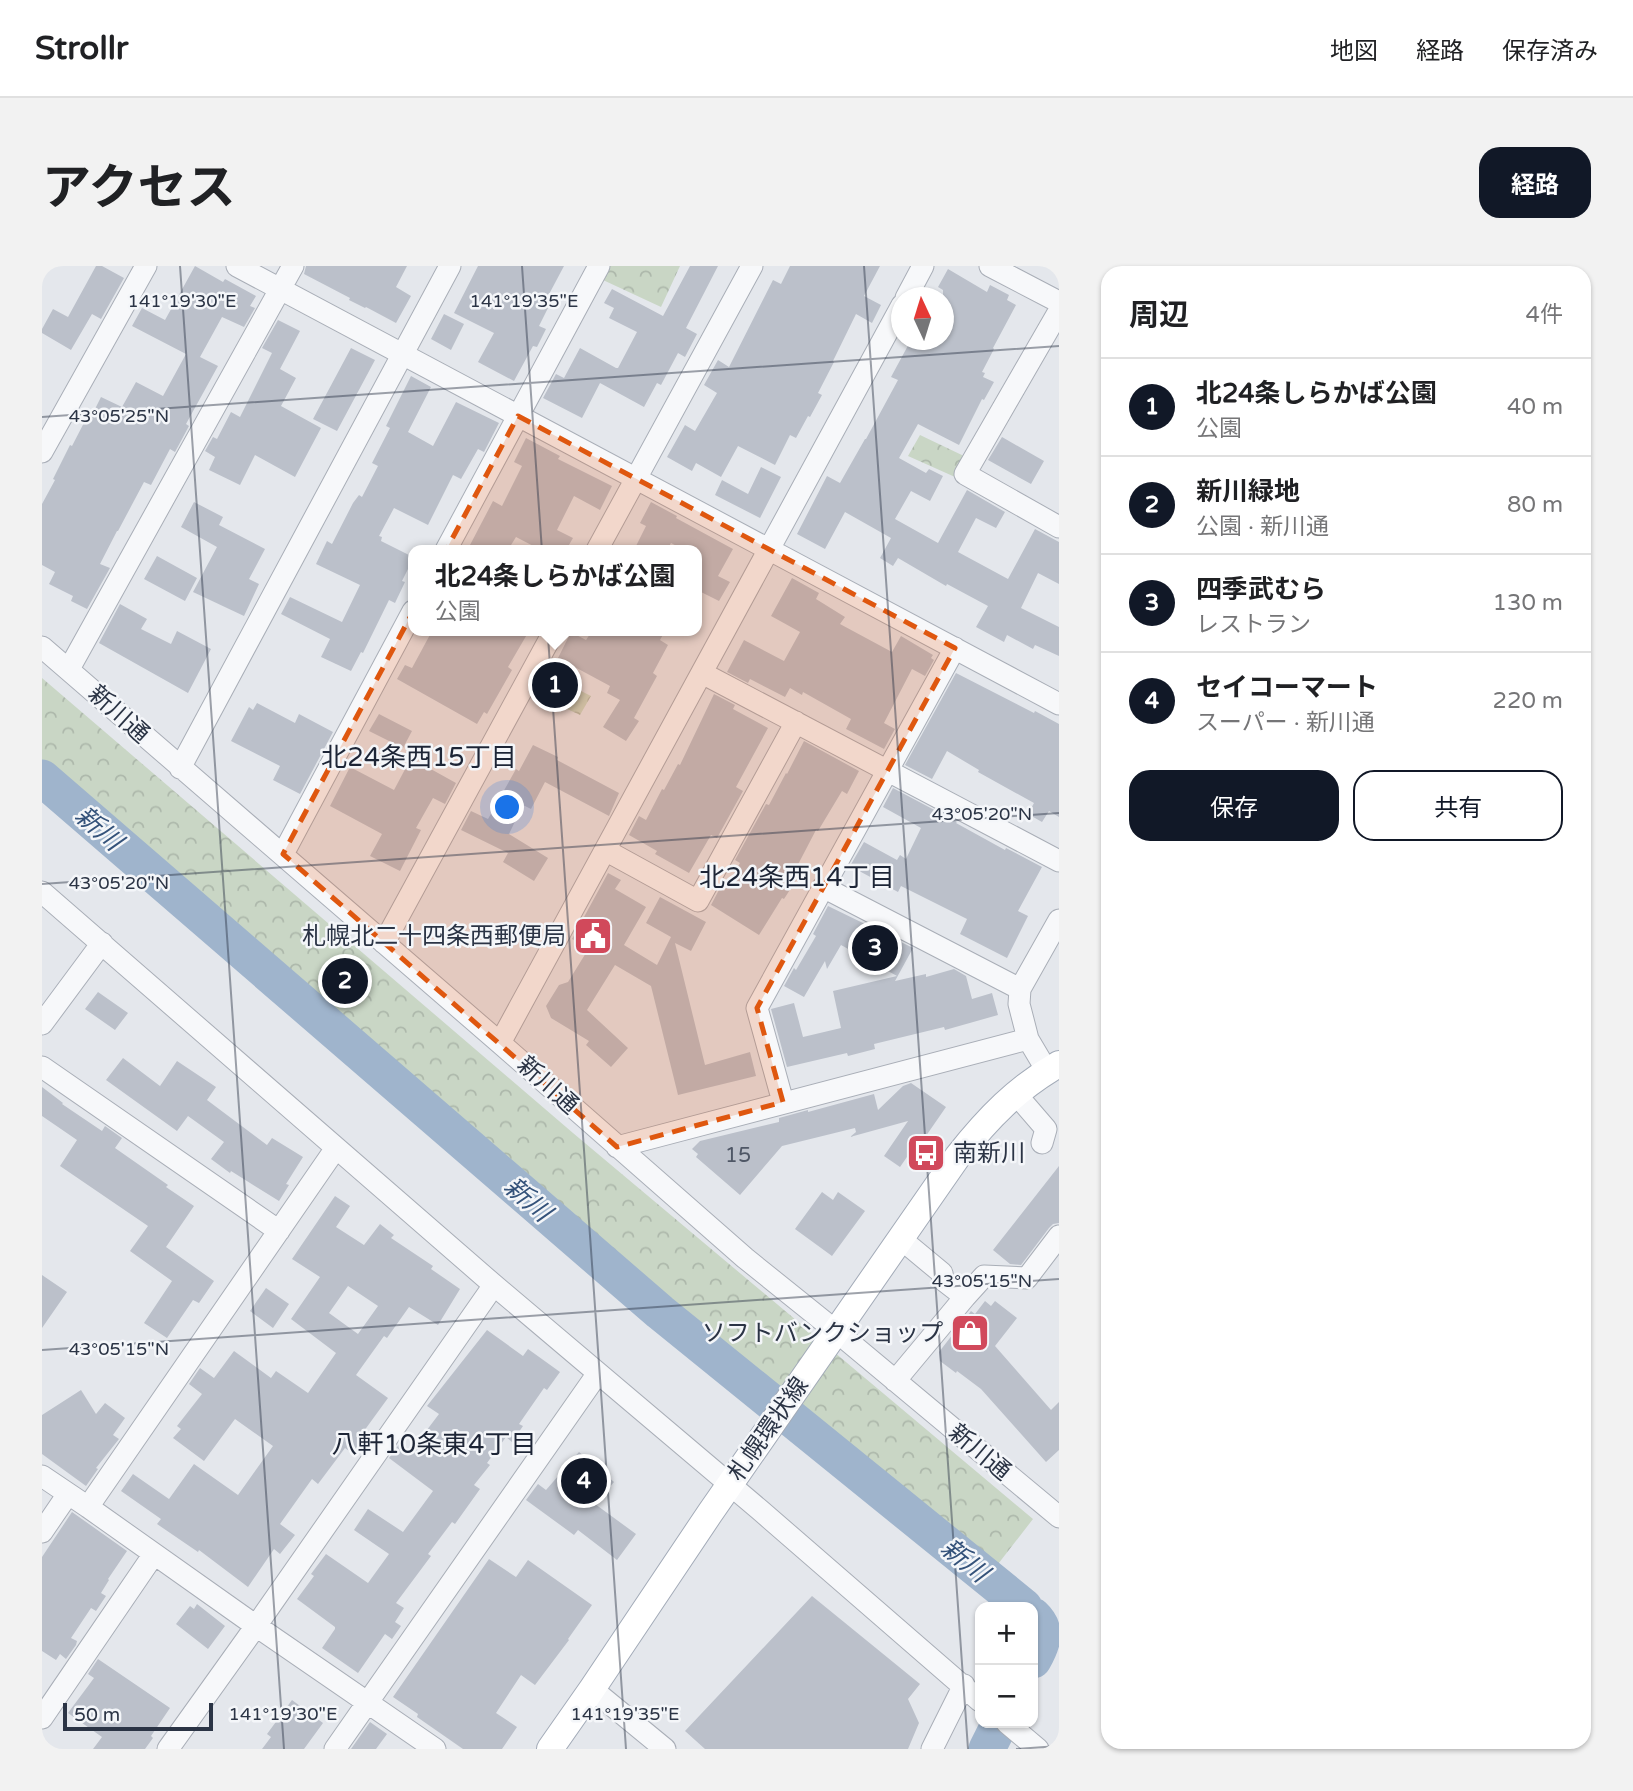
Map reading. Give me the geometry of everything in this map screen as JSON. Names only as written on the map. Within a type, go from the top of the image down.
[{"type":"main road","name":"札幌環状線","points":[[550,1749],[958,1156],[984,1123],[1015,1093],[1053,1067]]},
{"type":"street","points":[[42,452],[146,266]]},
{"type":"street","points":[[237,266],[1059,704]]},
{"type":"street","points":[[69,669],[293,266]]},
{"type":"street","points":[[180,768],[450,266]]},
{"type":"street","points":[[449,545],[599,266]]},
{"type":"street","points":[[600,545],[752,266]]},
{"type":"street","points":[[912,287],[923,266]]},
{"type":"street","points":[[990,266],[1059,302]]},
{"type":"street","points":[[1059,311],[965,474],[1059,527]]},
{"type":"street","points":[[500,1043],[891,324]]},
{"type":"street","points":[[283,854],[408,620]]},
{"type":"street","points":[[384,943],[551,636]]},
{"type":"street","name":"新川通","points":[[42,647],[745,1258],[1056,1509]]},
{"type":"street","points":[[783,1102],[757,1007],[955,648]]},
{"type":"street","points":[[702,673],[1059,861]]},
{"type":"street","points":[[606,850],[698,901],[796,722]]},
{"type":"street","points":[[823,887],[1020,989]]},
{"type":"street","points":[[42,892],[494,1285],[972,1693],[932,1749]]},
{"type":"street","points":[[1053,1067],[1028,1039],[1019,1004],[1020,989],[1059,920]]},
{"type":"street","points":[[42,1024],[102,943]]},
{"type":"street","points":[[617,1147],[1028,1039]]},
{"type":"street","points":[[42,1068],[279,1231]]},
{"type":"street","points":[[1015,1093],[1049,1137]]},
{"type":"street","points":[[88,1507],[337,1148]]},
{"type":"street","points":[[895,1381],[984,1276],[1027,1278],[1059,1236]]},
{"type":"street","points":[[901,1239],[942,1273],[943,1280],[965,1297]]},
{"type":"street","points":[[168,1749],[494,1285]]},
{"type":"street","points":[[335,1749],[598,1373]]},
{"type":"street","points":[[42,1476],[435,1749]]},
{"type":"street","points":[[42,1532],[68,1494]]},
{"type":"street","points":[[42,1718],[154,1554]]},
{"type":"street","points":[[592,1689],[665,1749]]},
{"type":"highlighted area","points":[[518,416],[955,648],[757,1008],[783,1102],[617,1147],[283,854]]},
{"type":"green space","points":[[610,266],[680,266],[661,307],[603,280]]},
{"type":"green space","points":[[920,435],[966,457],[955,477],[908,456]]},
{"type":"green space","points":[[547,674],[591,696],[580,715],[537,695]]},
{"type":"green space","points":[[42,678],[573,1133],[1033,1519],[995,1568],[511,1166],[42,767]]},
{"type":"building","points":[[96,266],[102,266],[124,278],[101,319],[92,314],[71,350],[42,333],[42,329],[53,309],[68,317]]},
{"type":"building","points":[[195,266],[256,296],[250,306],[255,308],[244,327],[222,317],[200,357],[218,366],[186,424],[189,426],[175,452],[170,449],[151,485],[144,482],[117,531],[100,564],[110,568],[87,609],[71,601],[73,596],[49,584],[55,572],[42,565],[42,504],[70,445],[72,446],[88,415],[91,417],[101,397],[122,407],[136,382],[163,396],[186,354],[132,326],[142,308],[165,320]]},
{"type":"building","points":[[306,266],[407,266],[396,287],[411,296],[396,323],[304,274]]},
{"type":"building","points":[[478,266],[564,266],[547,298],[552,300],[539,326],[546,329],[537,347],[533,346],[514,381],[478,362],[494,333],[454,313]]},
{"type":"building","points":[[690,266],[718,266],[686,328],[697,334],[685,357],[678,353],[661,385],[657,383],[644,407],[600,383],[582,418],[543,398],[556,374],[564,378],[580,348],[618,368],[637,332],[609,318],[614,308],[604,303],[612,289],[663,316]]},
{"type":"building","points":[[790,266],[880,266],[864,296],[881,305],[872,323],[856,314],[818,393],[822,395],[796,438],[790,435],[775,465],[738,446],[721,477],[696,463],[692,471],[667,457],[685,425],[695,431],[717,393],[704,385],[718,360],[729,367],[773,280],[781,284]]},
{"type":"building","points":[[948,269],[987,292],[990,285],[1009,295],[1007,300],[1016,305],[982,372],[985,373],[983,377],[994,382],[984,400],[982,399],[959,445],[918,424],[899,458],[926,473],[929,469],[943,476],[930,501],[911,491],[895,519],[938,543],[967,490],[1005,512],[996,528],[976,518],[958,552],[1008,579],[1035,529],[1059,542],[1059,584],[1038,573],[1021,608],[1059,627],[1059,656],[1035,645],[1033,649],[1007,635],[1004,642],[976,627],[988,606],[947,584],[946,586],[898,558],[893,566],[880,558],[891,538],[845,512],[825,549],[797,534],[827,476],[840,483],[866,439],[898,380],[891,377],[906,350],[954,350],[954,287],[938,287]]},
{"type":"building","points":[[444,314],[464,324],[451,350],[431,339]]},
{"type":"building","points":[[278,320],[300,331],[280,369],[296,378],[281,406],[321,428],[295,477],[255,455],[240,485],[209,470],[215,457],[205,451],[213,437],[217,439],[231,412],[240,417],[272,353],[262,348]]},
{"type":"building","points":[[351,348],[375,360],[337,431],[313,419]]},
{"type":"building","points":[[411,376],[431,387],[408,432],[433,446],[456,402],[499,423],[484,452],[478,449],[461,479],[453,475],[428,525],[394,508],[379,536],[382,537],[381,541],[408,554],[408,569],[402,581],[405,582],[395,603],[389,600],[351,671],[321,657],[330,639],[281,614],[290,597],[342,622],[360,585],[316,564],[327,541],[332,544],[353,503],[359,495],[362,497],[378,466],[372,463],[390,428],[386,426]]},
{"type":"building","points":[[1002,437],[1044,461],[1031,484],[988,460]]},
{"type":"building","points":[[526,438],[560,456],[558,459],[612,486],[600,510],[574,496],[557,530],[573,538],[569,545],[531,545],[516,537],[511,545],[470,545],[493,501],[502,506],[522,466],[514,462]]},
{"type":"building","points":[[761,467],[781,477],[760,518],[715,495],[722,480],[748,494]]},
{"type":"building","points":[[194,502],[223,517],[219,525],[265,549],[249,579],[259,584],[244,616],[193,592],[217,547],[181,527]]},
{"type":"building","points":[[651,502],[733,549],[718,576],[730,582],[719,601],[702,592],[702,545],[636,545],[646,526],[640,523]]},
{"type":"building","points":[[157,556],[197,578],[185,601],[144,579]]},
{"type":"building","points":[[792,578],[819,593],[816,599],[845,617],[840,624],[892,652],[901,636],[933,655],[931,658],[934,660],[925,676],[912,669],[884,723],[895,729],[884,749],[846,729],[851,719],[803,692],[802,695],[790,688],[785,697],[750,679],[748,683],[727,672],[744,640],[784,661],[800,632],[771,616]]},
{"type":"building","points":[[120,604],[147,619],[141,629],[171,644],[177,631],[211,649],[188,693],[99,643]]},
{"type":"building","points":[[429,636],[526,636],[508,667],[512,670],[487,714],[484,712],[477,724],[397,679],[405,665],[412,668]]},
{"type":"building","points":[[569,636],[578,636],[586,640],[589,636],[662,636],[660,640],[668,645],[653,673],[657,676],[634,718],[639,721],[626,741],[603,727],[620,700],[607,693],[610,686],[558,658]]},
{"type":"building","points":[[956,673],[1059,724],[1059,817],[1049,811],[1042,822],[1028,814],[1034,803],[978,772],[979,770],[947,751],[932,779],[905,765]]},
{"type":"building","points":[[714,694],[735,705],[733,709],[768,728],[736,787],[743,791],[717,838],[711,835],[689,873],[655,854],[657,851],[629,835],[639,816],[646,820],[662,789],[664,790],[678,764],[680,765]]},
{"type":"building","points":[[257,703],[295,723],[299,714],[333,732],[300,794],[273,780],[280,766],[231,741],[249,707],[253,710]]},
{"type":"building","points":[[379,714],[412,731],[403,748],[369,731]]},
{"type":"building","points":[[804,741],[859,771],[847,794],[842,791],[818,831],[816,830],[792,876],[797,879],[759,935],[711,905],[720,888],[724,891],[740,863],[735,860]]},
{"type":"building","points":[[533,745],[619,793],[609,816],[545,782],[531,809],[523,805],[509,834],[548,858],[534,881],[503,862],[508,853],[461,830],[471,811],[488,819]]},
{"type":"building","points":[[411,758],[456,783],[445,804],[433,798],[416,828],[421,830],[400,871],[370,856],[382,834],[330,806],[350,767],[394,790]]},
{"type":"building","points":[[893,788],[1005,850],[1006,848],[1042,867],[1018,911],[1028,916],[1007,958],[960,934],[967,919],[901,886],[898,892],[850,866],[864,842],[897,860],[900,855],[906,859],[921,828],[883,807]]},
{"type":"building","points":[[608,873],[621,880],[615,889],[646,907],[624,945],[657,965],[671,937],[646,923],[660,897],[706,922],[691,951],[675,943],[705,1065],[750,1052],[756,1076],[678,1095],[651,986],[615,965],[587,1010],[628,1048],[611,1067],[586,1045],[589,1041],[551,1018],[546,1006],[559,985],[568,982],[589,948],[572,939]]},
{"type":"building","points":[[828,906],[865,924],[863,928],[895,945],[897,940],[913,948],[895,981],[926,974],[926,977],[954,969],[966,976],[972,999],[992,993],[998,1015],[945,1030],[944,1027],[874,1044],[875,1049],[848,1056],[847,1053],[787,1067],[771,1009],[794,1003],[803,1037],[841,1028],[833,991],[897,976],[841,945],[827,969],[825,961],[804,997],[784,986],[816,936],[813,934]]},
{"type":"building","points":[[98,992],[128,1013],[115,1030],[85,1009]]},
{"type":"building","points":[[123,1058],[160,1086],[177,1061],[216,1087],[207,1100],[267,1145],[272,1138],[303,1157],[279,1201],[211,1159],[224,1142],[188,1116],[177,1131],[106,1080]]},
{"type":"building","points":[[911,1083],[946,1107],[919,1146],[916,1144],[900,1167],[884,1156],[908,1121],[850,1137],[856,1132],[855,1128],[782,1146],[740,1195],[696,1157],[698,1154],[692,1149],[700,1141],[779,1122],[779,1118],[874,1094],[878,1110],[903,1086]]},
{"type":"building","points":[[42,1087],[102,1131],[105,1126],[122,1138],[115,1148],[194,1206],[166,1247],[214,1281],[199,1303],[193,1300],[167,1338],[144,1323],[172,1281],[130,1251],[148,1226],[60,1166],[77,1140],[42,1116]]},
{"type":"building","points":[[1059,1166],[1059,1223],[1049,1228],[1021,1265],[1010,1264],[993,1250]]},
{"type":"building","points":[[822,1192],[833,1200],[838,1192],[865,1211],[832,1256],[795,1229]]},
{"type":"building","points":[[335,1196],[350,1206],[336,1227],[364,1245],[380,1224],[394,1235],[391,1238],[433,1266],[431,1269],[460,1289],[438,1325],[409,1307],[356,1375],[388,1398],[364,1431],[369,1435],[355,1455],[345,1448],[318,1484],[312,1479],[280,1524],[295,1535],[280,1554],[274,1549],[248,1587],[199,1550],[198,1552],[157,1524],[161,1519],[121,1491],[133,1474],[169,1499],[194,1464],[238,1495],[273,1446],[235,1419],[204,1461],[173,1438],[181,1429],[177,1426],[202,1394],[189,1384],[200,1368],[214,1378],[234,1351],[271,1378],[276,1371],[308,1393],[336,1353],[291,1319],[320,1277],[292,1259]],"holes":[[[348,1286],[378,1306],[358,1334],[329,1313]]]},
{"type":"building","points":[[42,1275],[67,1292],[42,1328]]},
{"type":"building","points":[[266,1288],[289,1304],[273,1328],[250,1311]]},
{"type":"building","points":[[985,1301],[991,1306],[995,1301],[1017,1318],[995,1346],[1051,1410],[1059,1402],[1059,1450],[1046,1462],[981,1389],[940,1361],[939,1352],[971,1311],[975,1314]]},
{"type":"building","points":[[487,1330],[523,1356],[528,1349],[560,1372],[547,1390],[544,1388],[519,1424],[523,1426],[512,1442],[506,1437],[487,1463],[490,1465],[474,1485],[480,1489],[455,1524],[452,1522],[428,1554],[431,1556],[396,1603],[404,1608],[395,1622],[401,1626],[392,1639],[385,1634],[358,1673],[322,1648],[335,1627],[297,1599],[326,1554],[368,1583],[389,1554],[354,1530],[368,1509],[403,1532],[433,1491],[389,1458],[400,1443],[411,1451],[439,1414],[427,1406]]},
{"type":"building","points":[[81,1390],[96,1414],[105,1403],[125,1418],[113,1435],[119,1439],[96,1468],[98,1469],[86,1486],[42,1454],[42,1415]]},
{"type":"building","points":[[579,1452],[614,1482],[595,1504],[636,1534],[617,1560],[578,1530],[574,1535],[526,1500],[538,1484],[546,1490]]},
{"type":"building","points":[[72,1512],[127,1551],[101,1593],[106,1596],[96,1611],[91,1608],[71,1638],[77,1641],[76,1645],[66,1659],[60,1654],[56,1660],[42,1651],[42,1557]]},
{"type":"building","points":[[489,1559],[516,1577],[528,1560],[592,1605],[535,1685],[521,1675],[496,1713],[517,1727],[502,1749],[463,1749],[393,1697]]},
{"type":"building","points":[[812,1596],[920,1684],[908,1699],[919,1723],[908,1749],[705,1749],[685,1731]]},
{"type":"building","points":[[197,1604],[225,1626],[208,1649],[176,1624],[190,1606],[194,1609]]},
{"type":"building","points":[[98,1659],[170,1708],[145,1749],[93,1749],[102,1737],[68,1713],[94,1678],[88,1674]]},
{"type":"building","points":[[292,1700],[323,1723],[304,1749],[262,1749],[271,1737],[267,1734]]},
{"type":"building","points":[[370,1722],[387,1734],[376,1749],[351,1749]]},
{"type":"waterway","name":"新川","points":[[42,778],[660,1312],[1018,1602]]},
{"type":"waterway","points":[[1038,1621],[1042,1632],[1038,1650]]},
{"type":"waterway","points":[[1043,1633],[1059,1644]]},
{"type":"waterway","points":[[987,1749],[998,1728]]},
{"type":"place","name":"北24条しらかば公園","points":[[555,685]]},
{"type":"place","name":"札幌北二十四条西郵便局","points":[[593,936]]},
{"type":"place","name":"四季武むら","points":[[875,948]]},
{"type":"place","name":"新川緑地","points":[[345,981]]},
{"type":"place","name":"南新川","points":[[926,1153]]},
{"type":"place","name":"ソフトバンクショップ","points":[[970,1333]]},
{"type":"place","name":"セイコーマート","points":[[584,1481]]},
{"type":"district","name":"北24条西15丁目","points":[[419,757]]},
{"type":"district","name":"北24条西14丁目","points":[[797,877]]},
{"type":"district","name":"八軒10条東4丁目","points":[[434,1444]]}]
